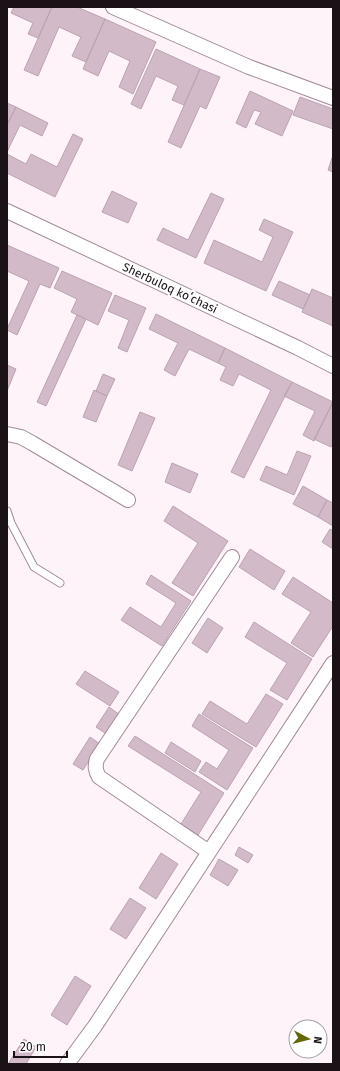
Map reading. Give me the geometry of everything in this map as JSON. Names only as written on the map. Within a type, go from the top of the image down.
[{"type":"street","points":[[113,7],[249,67],[333,98]]},
{"type":"street","name":"Sherbuloq koʻchasi","points":[[7,211],[298,348],[333,366]]},
{"type":"street","points":[[7,434],[21,437],[128,500]]},
{"type":"street","points":[[209,852],[99,777],[96,772],[95,765],[97,759],[232,557]]},
{"type":"street","points":[[66,1064],[94,1026],[333,663]]},
{"type":"lane","points":[[7,511],[11,523],[34,567],[60,583]]},
{"type":"building","points":[[14,7],[52,7],[38,38],[28,34],[33,23],[11,13]]},
{"type":"building","points":[[52,7],[77,7],[105,19],[86,62],[72,56],[81,37],[59,27],[38,76],[24,70]]},
{"type":"building","points":[[105,19],[156,42],[133,94],[119,87],[130,61],[109,51],[98,76],[83,69]]},
{"type":"building","points":[[156,49],[200,69],[184,105],[172,100],[178,86],[156,76],[141,109],[131,104]]},
{"type":"building","points":[[200,69],[220,77],[206,109],[200,106],[181,148],[168,142]]},
{"type":"building","points":[[250,91],[293,111],[282,136],[255,124],[261,112],[254,110],[246,128],[236,123]]},
{"type":"building","points":[[300,97],[333,109],[333,129],[293,115]]},
{"type":"building","points":[[7,103],[16,107],[7,125]]},
{"type":"building","points":[[16,107],[48,123],[42,136],[20,125],[7,152],[7,125]]},
{"type":"building","points":[[73,134],[83,139],[55,197],[7,173],[7,154],[26,164],[31,154],[57,167]]},
{"type":"building","points":[[333,155],[333,172],[328,170]]},
{"type":"building","points":[[112,191],[137,203],[128,223],[102,212]]},
{"type":"building","points":[[211,193],[224,199],[196,258],[157,240],[163,228],[188,240]]},
{"type":"building","points":[[264,219],[293,232],[266,291],[204,263],[214,240],[262,262],[273,237],[259,230]]},
{"type":"building","points":[[7,245],[59,268],[50,288],[40,284],[17,335],[7,329],[29,281],[7,271]]},
{"type":"building","points":[[62,271],[112,293],[98,325],[71,312],[77,299],[54,288]]},
{"type":"building","points":[[279,281],[310,295],[303,309],[272,295]]},
{"type":"building","points":[[312,289],[333,298],[333,326],[302,312]]},
{"type":"building","points":[[115,295],[146,308],[127,352],[118,348],[129,320],[108,311]]},
{"type":"building","points":[[156,314],[225,348],[218,363],[189,349],[175,376],[164,370],[178,343],[149,329]]},
{"type":"building","points":[[77,315],[86,319],[46,406],[37,402]]},
{"type":"building","points":[[225,348],[292,382],[244,478],[231,472],[271,390],[239,374],[233,386],[220,380],[226,367],[218,363]]},
{"type":"building","points":[[7,365],[16,369],[7,391]]},
{"type":"building","points":[[103,374],[115,379],[107,396],[96,391]]},
{"type":"building","points":[[292,382],[333,402],[314,441],[303,435],[315,411],[284,396]]},
{"type":"building","points":[[94,390],[107,396],[96,422],[83,417]]},
{"type":"building","points":[[333,402],[333,444],[331,447],[314,439]]},
{"type":"building","points":[[140,412],[155,418],[132,471],[118,465]]},
{"type":"building","points":[[297,451],[311,456],[294,495],[260,480],[266,466],[287,475]]},
{"type":"building","points":[[172,463],[198,474],[190,493],[165,482]]},
{"type":"building","points":[[303,486],[327,500],[318,517],[293,504]]},
{"type":"building","points":[[327,500],[333,503],[333,526],[318,517]]},
{"type":"building","points":[[173,506],[228,541],[193,596],[172,583],[198,543],[164,521]]},
{"type":"building","points":[[330,529],[333,531],[333,549],[322,542]]},
{"type":"building","points":[[250,549],[285,571],[274,590],[239,567]]},
{"type":"building","points":[[151,575],[191,601],[162,646],[121,620],[130,607],[161,627],[176,603],[146,584]]},
{"type":"building","points":[[293,577],[333,603],[333,626],[313,657],[291,643],[311,612],[282,594]]},
{"type":"building","points":[[208,618],[223,628],[207,653],[192,643]]},
{"type":"building","points":[[254,622],[312,659],[287,700],[270,690],[287,663],[245,637]]},
{"type":"building","points":[[85,671],[119,692],[110,706],[76,684]]},
{"type":"building","points":[[266,694],[283,704],[256,747],[202,714],[210,701],[247,724]]},
{"type":"building","points":[[109,707],[120,715],[108,735],[96,727]]},
{"type":"building","points":[[199,714],[253,748],[227,790],[199,772],[206,762],[217,769],[229,750],[192,726]]},
{"type":"building","points":[[135,736],[224,793],[198,835],[181,824],[201,792],[128,746]]},
{"type":"building","points":[[90,737],[100,744],[83,770],[73,764]]},
{"type":"building","points":[[171,742],[201,761],[195,772],[165,753]]},
{"type":"building","points":[[239,847],[253,855],[248,863],[235,855]]},
{"type":"building","points":[[161,853],[178,864],[156,899],[139,888]]},
{"type":"building","points":[[219,859],[238,870],[228,886],[210,875]]},
{"type":"building","points":[[130,898],[146,908],[126,939],[110,929]]},
{"type":"building","points":[[75,976],[91,986],[67,1025],[51,1015]]},
{"type":"building","points":[[24,1039],[36,1047],[26,1064],[8,1064]]}]
